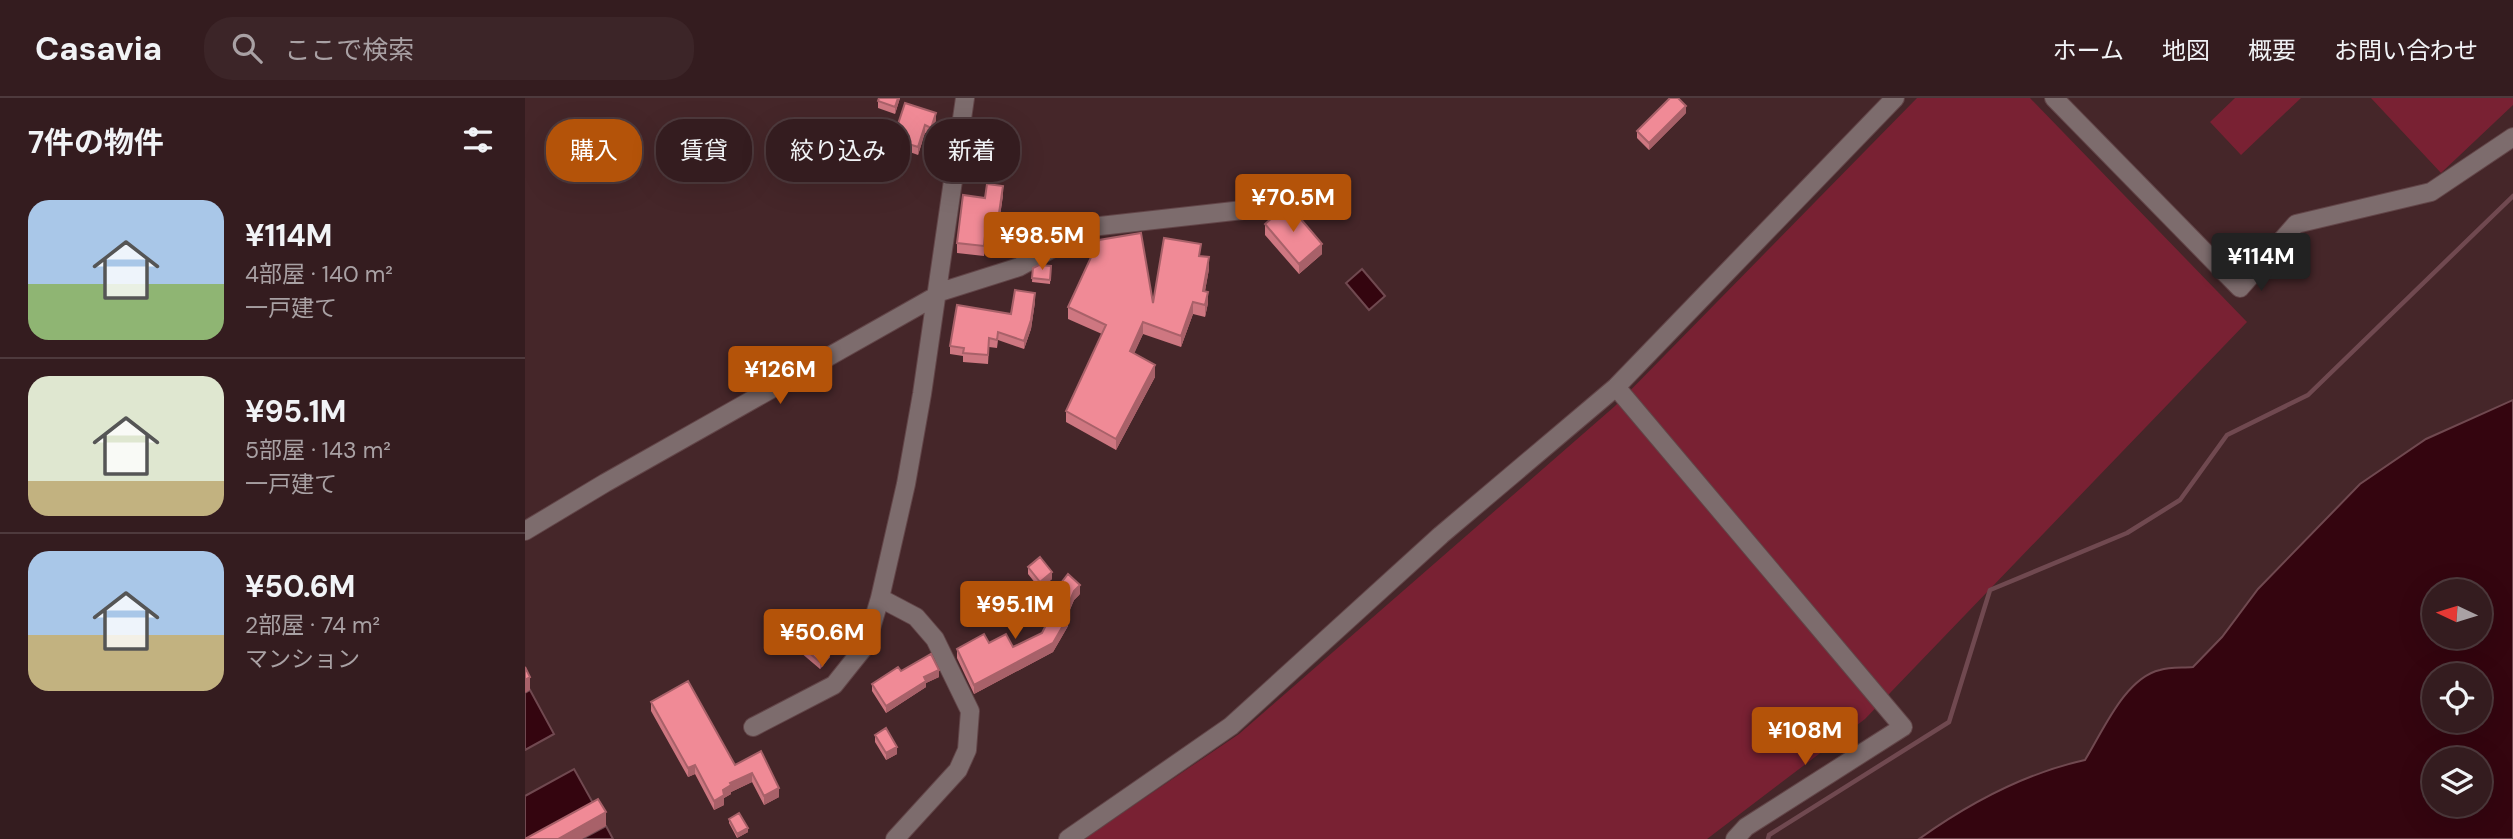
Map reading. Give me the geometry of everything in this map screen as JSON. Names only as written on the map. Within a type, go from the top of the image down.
[{"type":"street","points":[[753,727],[834,685],[866,645],[880,598],[906,484],[965,98]]},
{"type":"street","points":[[1068,839],[1231,726],[1441,535],[1616,387],[1895,98]]},
{"type":"street","points":[[2054,98],[2240,288],[2297,224],[2431,192],[2513,137]]},
{"type":"street","points":[[525,531],[937,295],[1019,267],[1091,227],[1252,209],[1269,196]]},
{"type":"street","points":[[1616,387],[1903,727],[1746,827],[1735,839]]},
{"type":"street","points":[[880,598],[916,617],[935,639],[970,711],[967,750],[958,770],[895,839]]},
{"type":"shaded area","points":[[1917,98],[2030,98],[2247,322],[1865,719],[1707,839],[1084,839],[1239,734],[1615,406]]},
{"type":"shaded area","points":[[2235,98],[2301,98],[2241,155],[2210,122]]},
{"type":"shaded area","points":[[2371,98],[2513,98],[2513,105],[2441,173]]},
{"type":"shaded area","points":[[1362,269],[1385,296],[1369,310],[1346,283]]},
{"type":"shaded area","points":[[2513,400],[2513,839],[1919,839],[1957,814],[2019,781],[2085,760],[2116,707],[2136,683],[2160,670],[2193,667],[2222,637],[2258,589],[2360,484],[2426,439]]},
{"type":"shaded area","points":[[530,690],[554,734],[525,750],[525,693]]},
{"type":"shaded area","points":[[574,769],[598,812],[550,839],[525,839],[525,796]]},
{"type":"shaded area","points":[[606,826],[613,839],[582,839]]},
{"type":"building","points":[[879,98],[898,98],[895,107],[878,101]]},
{"type":"building","points":[[1670,98],[1678,98],[1686,106],[1649,143],[1637,131]]},
{"type":"building","points":[[905,103],[936,113],[934,119],[924,119],[918,147],[910,144],[910,119],[900,119]]},
{"type":"building","points":[[987,184],[1003,186],[997,227],[986,226],[984,246],[957,243],[963,195],[985,198]]},
{"type":"building","points":[[1288,204],[1322,244],[1299,264],[1265,224]]},
{"type":"building","points":[[1141,233],[1153,303],[1164,238],[1201,244],[1199,256],[1209,257],[1203,291],[1208,292],[1205,305],[1193,302],[1181,336],[1143,322],[1130,351],[1155,365],[1116,439],[1066,411],[1106,325],[1068,307],[1099,240]]},
{"type":"building","points":[[1039,265],[1051,266],[1050,280],[1032,278],[1033,268]]},
{"type":"building","points":[[1015,290],[1035,293],[1031,320],[1024,341],[998,332],[997,340],[989,338],[988,355],[963,353],[964,348],[950,346],[957,305],[1011,314]]},
{"type":"building","points":[[1040,557],[1052,572],[1040,582],[1028,567]]},
{"type":"building","points":[[1068,574],[1080,585],[1074,591],[1064,615],[1068,617],[1053,643],[974,685],[957,649],[984,634],[989,643],[1006,634],[1013,647],[1042,633],[1055,607],[1051,606],[1061,583]]},
{"type":"building","points":[[811,612],[836,634],[825,646],[830,650],[820,662],[800,645],[803,641],[794,633]]},
{"type":"building","points":[[931,654],[939,670],[924,677],[926,681],[886,706],[872,684],[898,667],[901,671]]},
{"type":"building","points":[[525,667],[530,677],[525,680]]},
{"type":"building","points":[[688,681],[735,765],[761,751],[779,788],[764,796],[752,773],[730,783],[731,785],[723,790],[724,795],[714,801],[695,765],[688,768],[651,702]]},
{"type":"building","points":[[886,728],[897,747],[886,753],[875,735]]},
{"type":"building","points":[[598,799],[606,812],[558,839],[525,839]]},
{"type":"building","points":[[739,813],[748,828],[737,834],[729,819]]},
{"type":"waterway","points":[[1768,839],[1769,835],[1949,722],[1990,590],[2127,533],[2180,500],[2227,435],[2308,395],[2513,196]]}]
